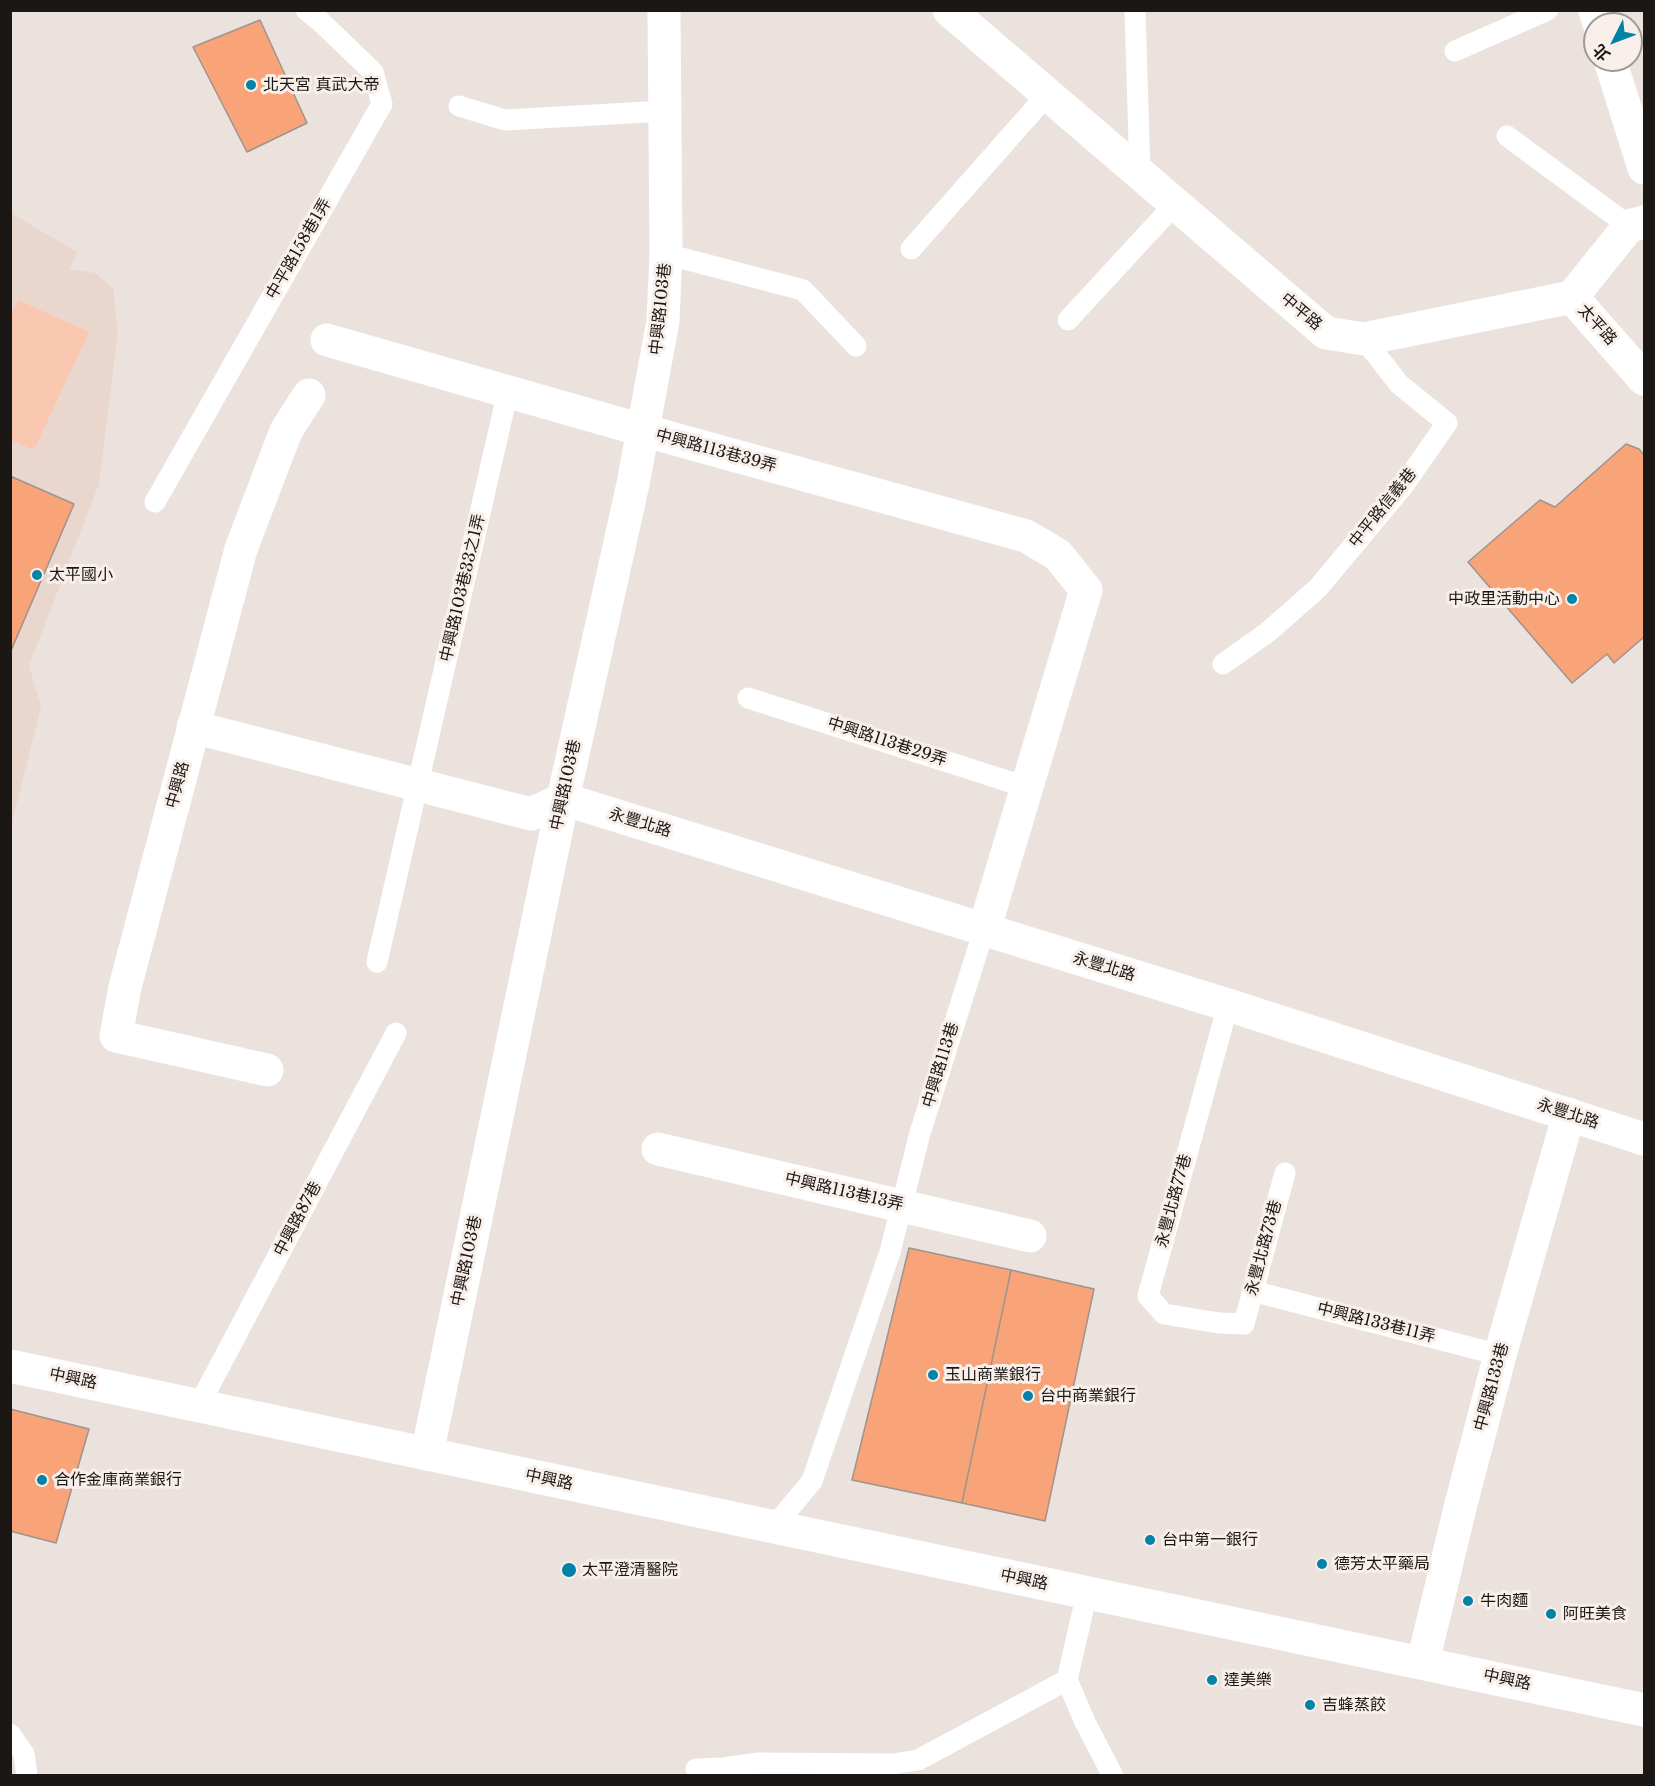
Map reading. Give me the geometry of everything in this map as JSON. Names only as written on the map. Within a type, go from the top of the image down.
[{"type":"street","name":"中興路103巷","points":[[427,1454],[563,799],[633,484],[663,321],[666,254],[664,10]]},
{"type":"street","name":"中平路","points":[[949,10],[1326,333],[1364,339],[1572,297]]},
{"type":"street","points":[[1614,72],[1644,168]]},
{"type":"street","name":"太平路","points":[[1637,224],[1572,297],[1644,379]]},
{"type":"street","name":"中興路113巷39弄","points":[[327,340],[1026,536],[1058,555],[1086,590]]},
{"type":"street","name":"中興路","points":[[267,1070],[116,1036],[125,987],[241,549],[286,431],[309,395]]},
{"type":"street","name":"中興路113巷","points":[[984,930],[1086,590]]},
{"type":"street","points":[[193,728],[531,814],[563,799]]},
{"type":"street","name":"永豐北路","points":[[563,799],[1228,1005],[1644,1139]]},
{"type":"street","name":"中興路133巷","points":[[1423,1662],[1500,1355],[1569,1114]]},
{"type":"street","name":"中興路113巷13弄","points":[[658,1149],[1030,1236]]},
{"type":"street","name":"中興路","points":[[10,1366],[1644,1710]]},
{"type":"lane","name":"中平路158巷1弄","points":[[155,502],[382,104],[373,72],[306,10]]},
{"type":"lane","points":[[1135,10],[1140,175]]},
{"type":"lane","points":[[1455,51],[1548,10]]},
{"type":"lane","points":[[911,249],[1047,96]]},
{"type":"lane","points":[[459,106],[505,120],[665,111]]},
{"type":"lane","points":[[1507,136],[1637,224]]},
{"type":"lane","points":[[1068,320],[1175,204]]},
{"type":"lane","points":[[666,254],[803,291],[856,345]]},
{"type":"lane","name":"中平路信義巷","points":[[1223,664],[1268,632],[1318,588],[1403,486],[1447,423],[1399,384],[1364,339]]},
{"type":"lane","name":"中興路103巷33之1弄","points":[[377,962],[508,391]]},
{"type":"lane","name":"中興路113巷29弄","points":[[748,698],[1026,787]]},
{"type":"lane","name":"中興路113巷","points":[[773,1528],[812,1481],[890,1252],[920,1133],[984,930]]},
{"type":"lane","name":"永豐北路77巷","points":[[1228,1005],[1148,1296],[1164,1314],[1219,1323],[1244,1324]]},
{"type":"lane","name":"中興路87巷","points":[[199,1405],[396,1033]]},
{"type":"lane","name":"永豐北路73巷","points":[[1244,1324],[1285,1173]]},
{"type":"lane","name":"中興路133巷11弄","points":[[1252,1291],[1500,1355]]},
{"type":"lane","points":[[1087,1593],[1067,1680],[1085,1722],[1113,1776]]},
{"type":"lane","points":[[696,1769],[758,1763],[891,1770],[918,1760],[1067,1680]]},
{"type":"lane","points":[[10,1734],[24,1754],[27,1776]]},
{"type":"shaded area","name":"太平國小","points":[[11,213],[77,252],[70,269],[95,273],[113,288],[118,332],[99,484],[29,666],[41,706],[11,826]]},
{"type":"shaded area","points":[[18,300],[89,332],[34,450],[11,440],[10,316]]},
{"type":"building","name":"北天宮 真武大帝","points":[[260,20],[307,123],[247,152],[193,47]]},
{"type":"building","name":"中政里活動中心","points":[[1626,444],[1639,449],[1644,455],[1644,637],[1614,663],[1607,654],[1572,683],[1468,562],[1540,500],[1555,507]]},
{"type":"building","points":[[10,476],[74,504],[10,653]]},
{"type":"building","name":"玉山商業銀行","points":[[909,1248],[1011,1270],[962,1503],[852,1480]]},
{"type":"building","name":"台中商業銀行","points":[[1011,1270],[1094,1289],[1045,1521],[962,1503]]},
{"type":"building","name":"合作金庫商業銀行","points":[[10,1409],[89,1429],[56,1543],[10,1531]]},
{"type":"place","name":"北天宮 真武大帝","points":[[251,85]]},
{"type":"place","name":"太平國小","points":[[37,575]]},
{"type":"place","name":"中政里活動中心","points":[[1572,599]]},
{"type":"place","name":"玉山商業銀行","points":[[933,1375]]},
{"type":"place","name":"台中商業銀行","points":[[1028,1396]]},
{"type":"place","name":"合作金庫商業銀行","points":[[42,1480]]},
{"type":"place","name":"台中第一銀行","points":[[1150,1540]]},
{"type":"place","name":"德芳太平藥局","points":[[1322,1564]]},
{"type":"place","name":"太平澄清醫院","points":[[569,1570]]},
{"type":"place","name":"牛肉麵","points":[[1468,1601]]},
{"type":"place","name":"阿旺美食","points":[[1551,1614]]},
{"type":"place","name":"達美樂","points":[[1212,1680]]},
{"type":"place","name":"吉蜂蒸餃","points":[[1310,1705]]}]
